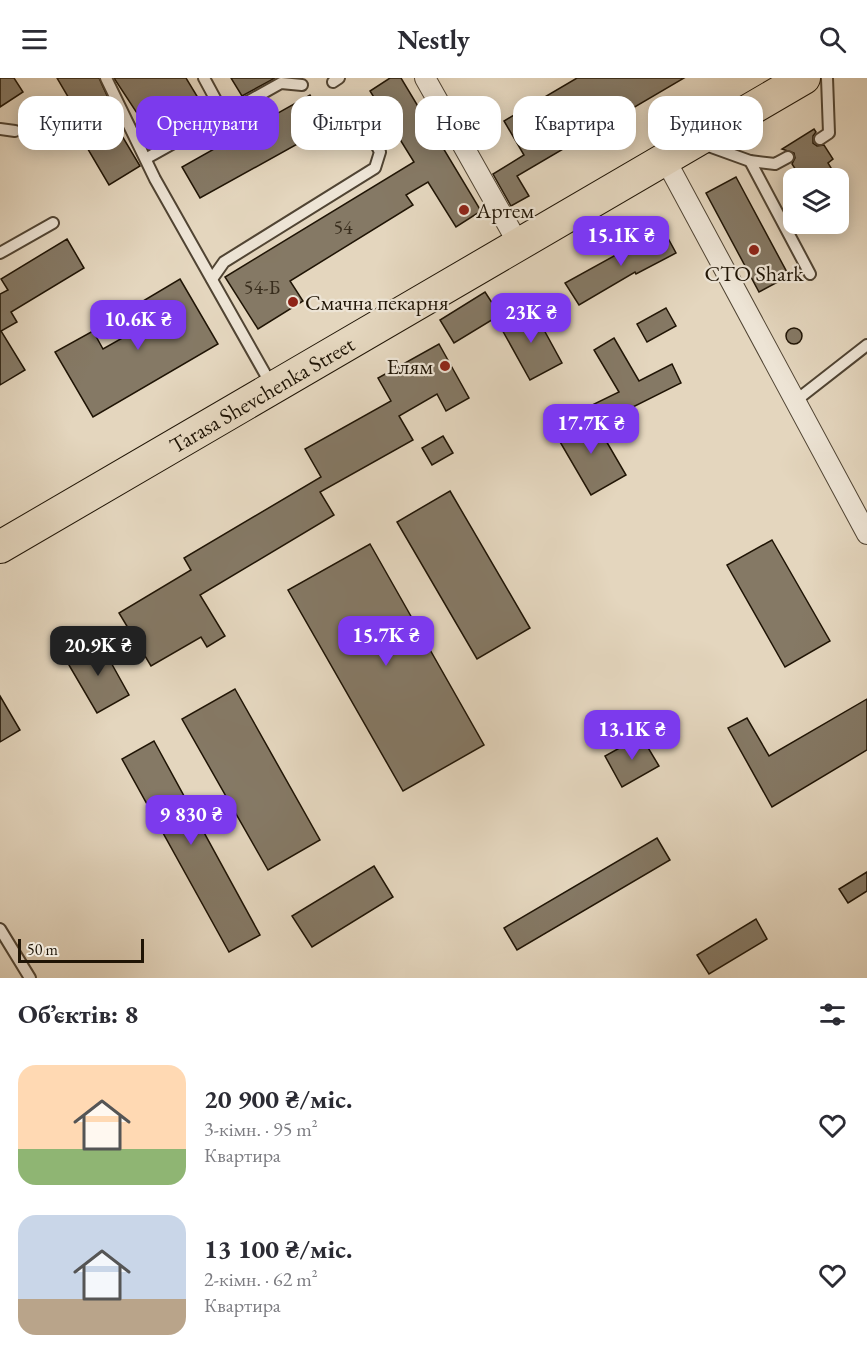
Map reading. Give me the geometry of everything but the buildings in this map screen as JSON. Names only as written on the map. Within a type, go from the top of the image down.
[{"type":"main road","name":"Tarasa Shevchenka Street","points":[[763,103],[804,78]]},
{"type":"main road","name":"Tarasa Shevchenka Street","points":[[0,547],[272,386],[682,150]]},
{"type":"street","points":[[425,78],[518,243]]},
{"type":"street","points":[[665,159],[867,534]]},
{"type":"lane","points":[[106,78],[147,158],[155,179],[272,386]]},
{"type":"lane","points":[[204,78],[214,96]]},
{"type":"lane","points":[[820,139],[829,133],[827,78]]},
{"type":"lane","points":[[254,96],[279,80],[302,84]]},
{"type":"lane","points":[[0,129],[15,131]]},
{"type":"lane","points":[[147,158],[161,150]]},
{"type":"lane","points":[[212,279],[224,262],[375,168],[379,150]]},
{"type":"lane","points":[[721,150],[750,160],[775,164],[788,158]]},
{"type":"lane","points":[[750,160],[810,274]]},
{"type":"lane","points":[[0,253],[53,223]]},
{"type":"lane","points":[[794,402],[867,345]]},
{"type":"lane","points":[[0,929],[30,978]]},
{"type":"place","name":"Артем","points":[[464,210]]},
{"type":"place","name":"СТО Shark","points":[[754,250]]},
{"type":"place","name":"Смачна пекарня","points":[[293,302]]},
{"type":"place","name":"Елям","points":[[445,366]]}]
